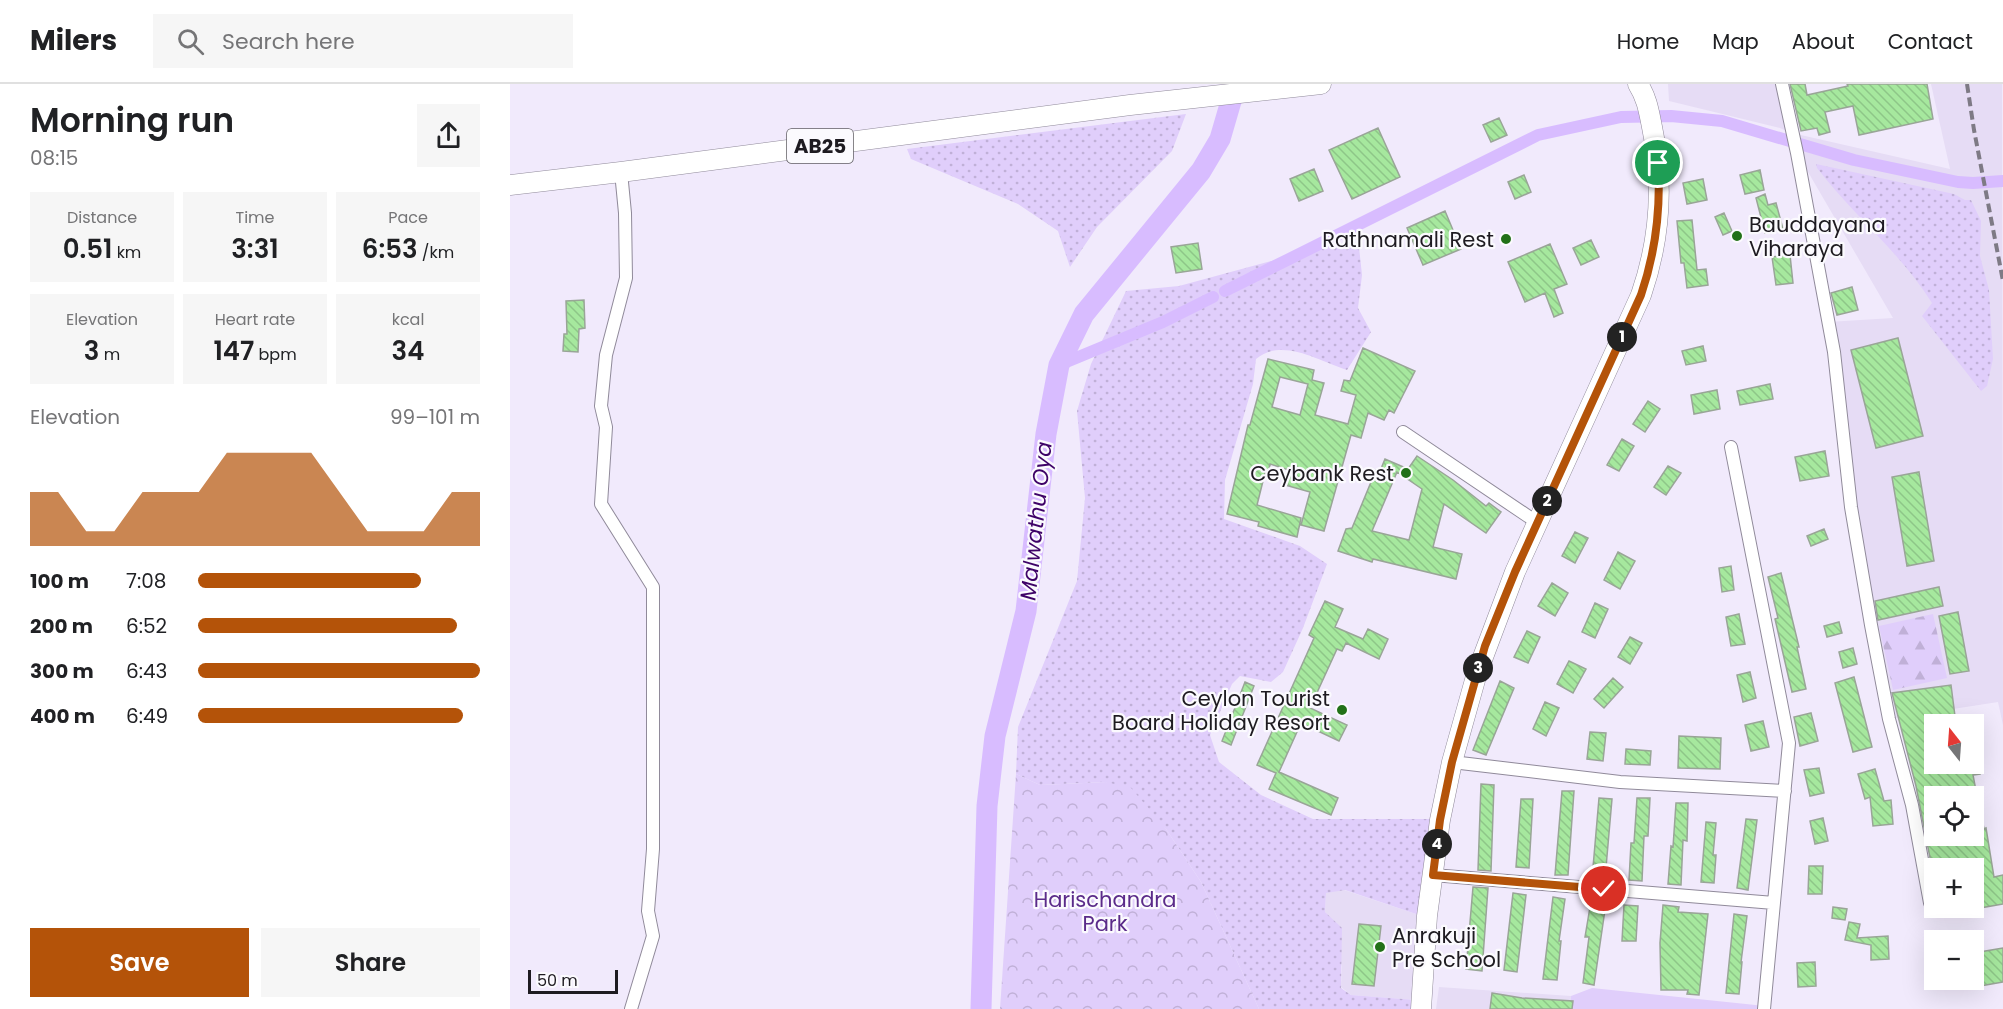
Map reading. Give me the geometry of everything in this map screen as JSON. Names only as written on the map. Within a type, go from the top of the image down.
[{"type":"main road","name":"AB25","points":[[510,185],[1130,105],[1321,84]]},
{"type":"main road","points":[[1421,1009],[1427,916],[1440,820],[1452,762],[1485,646],[1641,295],[1649,272],[1655,243],[1659,188],[1655,140],[1644,88]]},
{"type":"street","points":[[1782,84],[1834,352],[1851,507],[1871,625],[1893,737],[1914,816],[1924,874]]},
{"type":"street","points":[[621,172],[625,213],[626,278],[606,355],[601,406],[606,427],[601,504],[654,587],[653,849],[648,912],[654,936],[631,1009]]},
{"type":"street","points":[[1403,432],[1538,523]]},
{"type":"street","points":[[1731,447],[1789,743],[1764,1009]]},
{"type":"street","points":[[1452,762],[1620,782],[1785,791]]},
{"type":"street","points":[[1433,875],[1774,903]]},
{"type":"shaded area","points":[[1668,84],[1778,84],[1792,133],[1950,169],[1931,84],[2002,84],[2003,725],[1998,702],[1889,719],[1828,322],[1893,318],[1797,153],[1791,133],[1780,128],[1669,101]]},
{"type":"shaded area","name":"Anrakuji Pre School","points":[[1344,890],[1419,915],[1416,1000],[1351,995],[1341,987],[1342,966],[1331,919],[1325,912],[1326,892]]},
{"type":"shaded area","points":[[1439,987],[1571,996],[1570,1009],[1436,1009]]},
{"type":"green space","points":[[1186,114],[1172,151],[1097,227],[1070,267],[1058,231],[1018,204],[911,159],[907,149]]},
{"type":"green space","points":[[1816,164],[1954,194],[1965,200],[1971,200],[1981,221],[1980,256],[1989,290],[1993,359],[1987,386],[1981,391],[1922,316],[1932,303],[1920,285],[1831,185]]},
{"type":"green space","points":[[1338,243],[1359,247],[1362,275],[1358,308],[1371,332],[1347,370],[1289,350],[1266,353],[1256,359],[1253,384],[1225,480],[1224,519],[1300,546],[1327,564],[1303,628],[1283,672],[1271,682],[1240,676],[1232,684],[1210,735],[1219,762],[1261,795],[1313,819],[1433,819],[1423,870],[1419,915],[1345,890],[1326,893],[1325,912],[1342,928],[1341,988],[1351,995],[1416,1000],[1415,1009],[1259,1009],[1201,882],[1166,829],[1106,782],[1040,785],[1016,774],[1018,727],[1077,581],[1085,498],[1077,411],[1091,364],[1126,291],[1179,286]]},
{"type":"green space","points":[[1933,614],[1947,678],[1893,690],[1879,626]]},
{"type":"green space","name":"Harischandra Park","points":[[1016,774],[1040,785],[1106,782],[1131,788],[1166,829],[1201,882],[1259,1009],[1000,1009]]},
{"type":"green space","points":[[1592,988],[1765,1006],[1764,1009],[1570,1009],[1571,996]]},
{"type":"building","points":[[1790,84],[1805,84],[1807,95],[1848,86],[1847,84],[1927,84],[1933,119],[1859,135],[1853,106],[1825,112],[1830,132],[1819,135],[1817,128],[1801,131]]},
{"type":"building","points":[[1499,118],[1507,135],[1491,142],[1483,125]]},
{"type":"building","points":[[1378,128],[1400,177],[1352,199],[1329,150]]},
{"type":"building","points":[[1314,169],[1323,191],[1299,201],[1290,179]]},
{"type":"building","points":[[1760,170],[1764,190],[1745,194],[1740,175]]},
{"type":"building","points":[[1524,175],[1531,192],[1515,199],[1508,182]]},
{"type":"building","points":[[1703,179],[1707,200],[1687,204],[1683,183]]},
{"type":"building","points":[[1765,194],[1768,205],[1776,203],[1783,229],[1765,233],[1756,198]]},
{"type":"building","points":[[1445,211],[1461,249],[1423,265],[1407,228]]},
{"type":"building","points":[[1724,213],[1732,231],[1723,235],[1715,217]]},
{"type":"building","points":[[1692,220],[1697,270],[1706,269],[1708,285],[1687,288],[1684,263],[1681,263],[1677,221]]},
{"type":"building","points":[[1591,240],[1599,257],[1581,265],[1573,248]]},
{"type":"building","points":[[1198,243],[1202,269],[1176,273],[1171,247]]},
{"type":"building","points":[[1550,244],[1567,284],[1554,289],[1563,313],[1554,317],[1545,293],[1525,302],[1508,262]]},
{"type":"building","points":[[1790,255],[1793,283],[1776,285],[1772,257]]},
{"type":"building","points":[[1852,287],[1858,310],[1837,315],[1831,293]]},
{"type":"building","points":[[584,300],[585,328],[579,329],[578,352],[563,351],[564,334],[567,334],[566,301]]},
{"type":"building","points":[[1898,338],[1923,436],[1876,448],[1851,350]]},
{"type":"building","points":[[1703,346],[1706,361],[1686,365],[1682,351]]},
{"type":"building","points":[[1363,348],[1415,371],[1394,413],[1389,410],[1384,420],[1368,413],[1361,438],[1351,435],[1324,531],[1301,525],[1310,492],[1285,485],[1289,470],[1270,464],[1268,474],[1265,473],[1257,505],[1301,518],[1297,537],[1258,526],[1259,522],[1227,514],[1248,425],[1250,425],[1268,359],[1314,370],[1312,380],[1324,383],[1315,415],[1348,424],[1356,395],[1341,391],[1344,380],[1350,381]],"holes":[[[1280,377],[1308,384],[1300,415],[1272,407]]]},
{"type":"building","points":[[1770,384],[1773,399],[1740,405],[1737,391]]},
{"type":"building","points":[[1717,390],[1720,409],[1694,414],[1691,395]]},
{"type":"building","points":[[1648,401],[1660,409],[1645,432],[1633,424]]},
{"type":"building","points":[[1622,439],[1634,446],[1619,471],[1607,465]]},
{"type":"building","points":[[1825,451],[1829,476],[1800,481],[1795,457]]},
{"type":"building","points":[[1417,456],[1486,506],[1489,503],[1501,512],[1486,533],[1444,504],[1433,547],[1462,554],[1456,579],[1373,559],[1372,562],[1338,551],[1346,529],[1352,528],[1376,470],[1380,471],[1385,459],[1408,469]],"holes":[[[1397,472],[1422,489],[1409,540],[1372,531]]]},
{"type":"building","points":[[1668,466],[1681,473],[1666,495],[1654,487]]},
{"type":"building","points":[[1919,472],[1934,561],[1907,566],[1892,477]]},
{"type":"building","points":[[1824,529],[1828,539],[1811,546],[1807,536]]},
{"type":"building","points":[[1575,532],[1588,538],[1575,563],[1562,556]]},
{"type":"building","points":[[1618,552],[1635,561],[1620,589],[1604,580]]},
{"type":"building","points":[[1731,566],[1734,590],[1722,592],[1719,568]]},
{"type":"building","points":[[1781,573],[1799,647],[1797,647],[1806,689],[1792,692],[1768,577]]},
{"type":"building","points":[[1552,583],[1568,593],[1555,616],[1538,606]]},
{"type":"building","points":[[1939,587],[1943,606],[1878,620],[1875,601]]},
{"type":"building","points":[[1325,601],[1343,609],[1335,627],[1363,639],[1368,629],[1388,639],[1379,659],[1346,643],[1342,651],[1337,649],[1310,708],[1347,725],[1339,741],[1301,723],[1279,772],[1338,798],[1331,815],[1269,789],[1276,773],[1257,765],[1314,638],[1309,635]]},
{"type":"building","points":[[1595,603],[1608,609],[1595,638],[1582,632]]},
{"type":"building","points":[[1958,612],[1969,671],[1950,674],[1939,616]]},
{"type":"building","points":[[1739,614],[1745,644],[1731,646],[1726,617]]},
{"type":"building","points":[[1839,622],[1842,633],[1827,637],[1824,626]]},
{"type":"building","points":[[1527,631],[1540,637],[1528,663],[1514,657]]},
{"type":"building","points":[[1630,637],[1642,643],[1630,664],[1618,657]]},
{"type":"building","points":[[1853,648],[1857,664],[1843,668],[1839,652]]},
{"type":"building","points":[[1569,661],[1586,669],[1573,693],[1557,684]]},
{"type":"building","points":[[1750,672],[1756,698],[1743,702],[1737,675]]},
{"type":"building","points":[[1854,677],[1872,747],[1853,752],[1835,683]]},
{"type":"building","points":[[1613,678],[1623,687],[1604,708],[1594,699]]},
{"type":"building","points":[[1500,681],[1514,688],[1486,755],[1473,750]]},
{"type":"building","points":[[1245,682],[1254,686],[1231,745],[1222,741]]},
{"type":"building","points":[[1951,685],[1955,714],[1924,714],[1924,774],[1980,774],[1973,775],[1975,786],[1924,786],[1924,827],[1916,786],[1892,693]]},
{"type":"building","points":[[1545,702],[1559,708],[1546,736],[1533,729]]},
{"type":"building","points":[[1811,713],[1818,741],[1800,746],[1794,717]]},
{"type":"building","points":[[1763,721],[1769,747],[1751,751],[1745,725]]},
{"type":"building","points":[[1590,732],[1606,733],[1603,761],[1587,759]]},
{"type":"building","points":[[1679,736],[1721,738],[1720,769],[1678,768]]},
{"type":"building","points":[[1626,749],[1651,751],[1650,765],[1625,764]]},
{"type":"building","points":[[1819,768],[1824,793],[1810,796],[1804,770]]},
{"type":"building","points":[[1875,769],[1884,801],[1891,800],[1893,824],[1873,826],[1870,797],[1865,799],[1858,774]]},
{"type":"building","points":[[1481,784],[1494,785],[1491,871],[1478,870]]},
{"type":"building","points":[[1562,791],[1574,791],[1568,875],[1555,875]]},
{"type":"building","points":[[1599,798],[1612,799],[1605,879],[1592,879]]},
{"type":"building","points":[[1637,798],[1650,798],[1648,836],[1644,836],[1642,881],[1629,880]]},
{"type":"building","points":[[1521,799],[1533,799],[1529,868],[1516,867]]},
{"type":"building","points":[[1676,803],[1688,803],[1687,841],[1683,840],[1681,885],[1668,884]]},
{"type":"building","points":[[1823,818],[1828,841],[1815,844],[1810,821]]},
{"type":"building","points":[[1746,819],[1757,820],[1748,890],[1737,888]]},
{"type":"building","points":[[1706,822],[1716,823],[1713,855],[1716,855],[1714,883],[1701,882]]},
{"type":"building","points":[[1986,828],[1994,877],[2003,875],[2003,904],[1984,907],[1984,858],[1930,858],[1928,846],[1984,846],[1984,829]]},
{"type":"building","points":[[1809,866],[1823,866],[1822,894],[1808,894]]},
{"type":"building","points":[[1473,887],[1488,888],[1482,971],[1466,969]]},
{"type":"building","points":[[1513,893],[1526,895],[1517,972],[1504,970]]},
{"type":"building","points":[[1553,897],[1565,899],[1559,941],[1561,941],[1557,980],[1543,979]]},
{"type":"building","points":[[1591,901],[1606,903],[1594,985],[1583,983],[1589,937],[1585,937]]},
{"type":"building","points":[[1624,905],[1638,906],[1636,941],[1622,941]]},
{"type":"building","points":[[1663,905],[1679,907],[1678,912],[1708,914],[1699,995],[1687,994],[1688,990],[1661,990],[1660,943]]},
{"type":"building","points":[[1833,907],[1847,909],[1845,920],[1832,918]]},
{"type":"building","points":[[1734,914],[1747,916],[1739,994],[1726,993]]},
{"type":"building","points":[[1849,922],[1860,924],[1857,938],[1888,936],[1889,959],[1871,960],[1871,945],[1845,940]]},
{"type":"building","points":[[1359,924],[1381,926],[1374,986],[1352,984]]},
{"type":"building","points":[[2003,948],[2003,982],[1984,985],[1984,951]]},
{"type":"building","points":[[1815,962],[1816,986],[1798,987],[1797,963]]},
{"type":"building","points":[[1492,993],[1522,998],[1573,1001],[1572,1009],[1490,1009]]},
{"type":"waterway","name":"Malwathu Oya","points":[[981,1009],[987,806],[995,736],[1026,611],[1046,434],[1059,365],[1084,314],[1201,171],[1220,139],[1236,84]]},
{"type":"waterway","points":[[1225,291],[1538,135],[1621,117],[1671,116],[1722,121],[1854,160],[1958,182],[2003,181]]},
{"type":"waterway","points":[[1059,365],[1163,322],[1213,297]]},
{"type":"railway","points":[[1967,84],[2003,281]]},
{"type":"place","name":"Bauddayana Viharaya","points":[[1737,236]]},
{"type":"place","name":"Rathnamali Rest","points":[[1506,239]]},
{"type":"place","name":"Ceybank Rest","points":[[1406,473]]},
{"type":"place","name":"Ceylon Tourist Board Holiday Resort","points":[[1342,710]]},
{"type":"place","name":"Anrakuji Pre School","points":[[1380,947]]},
{"type":"route","points":[[1604,889],[1433,875],[1440,820],[1452,762],[1485,646],[1515,572],[1641,295],[1649,272],[1654,253],[1659,209],[1658,163]]}]
